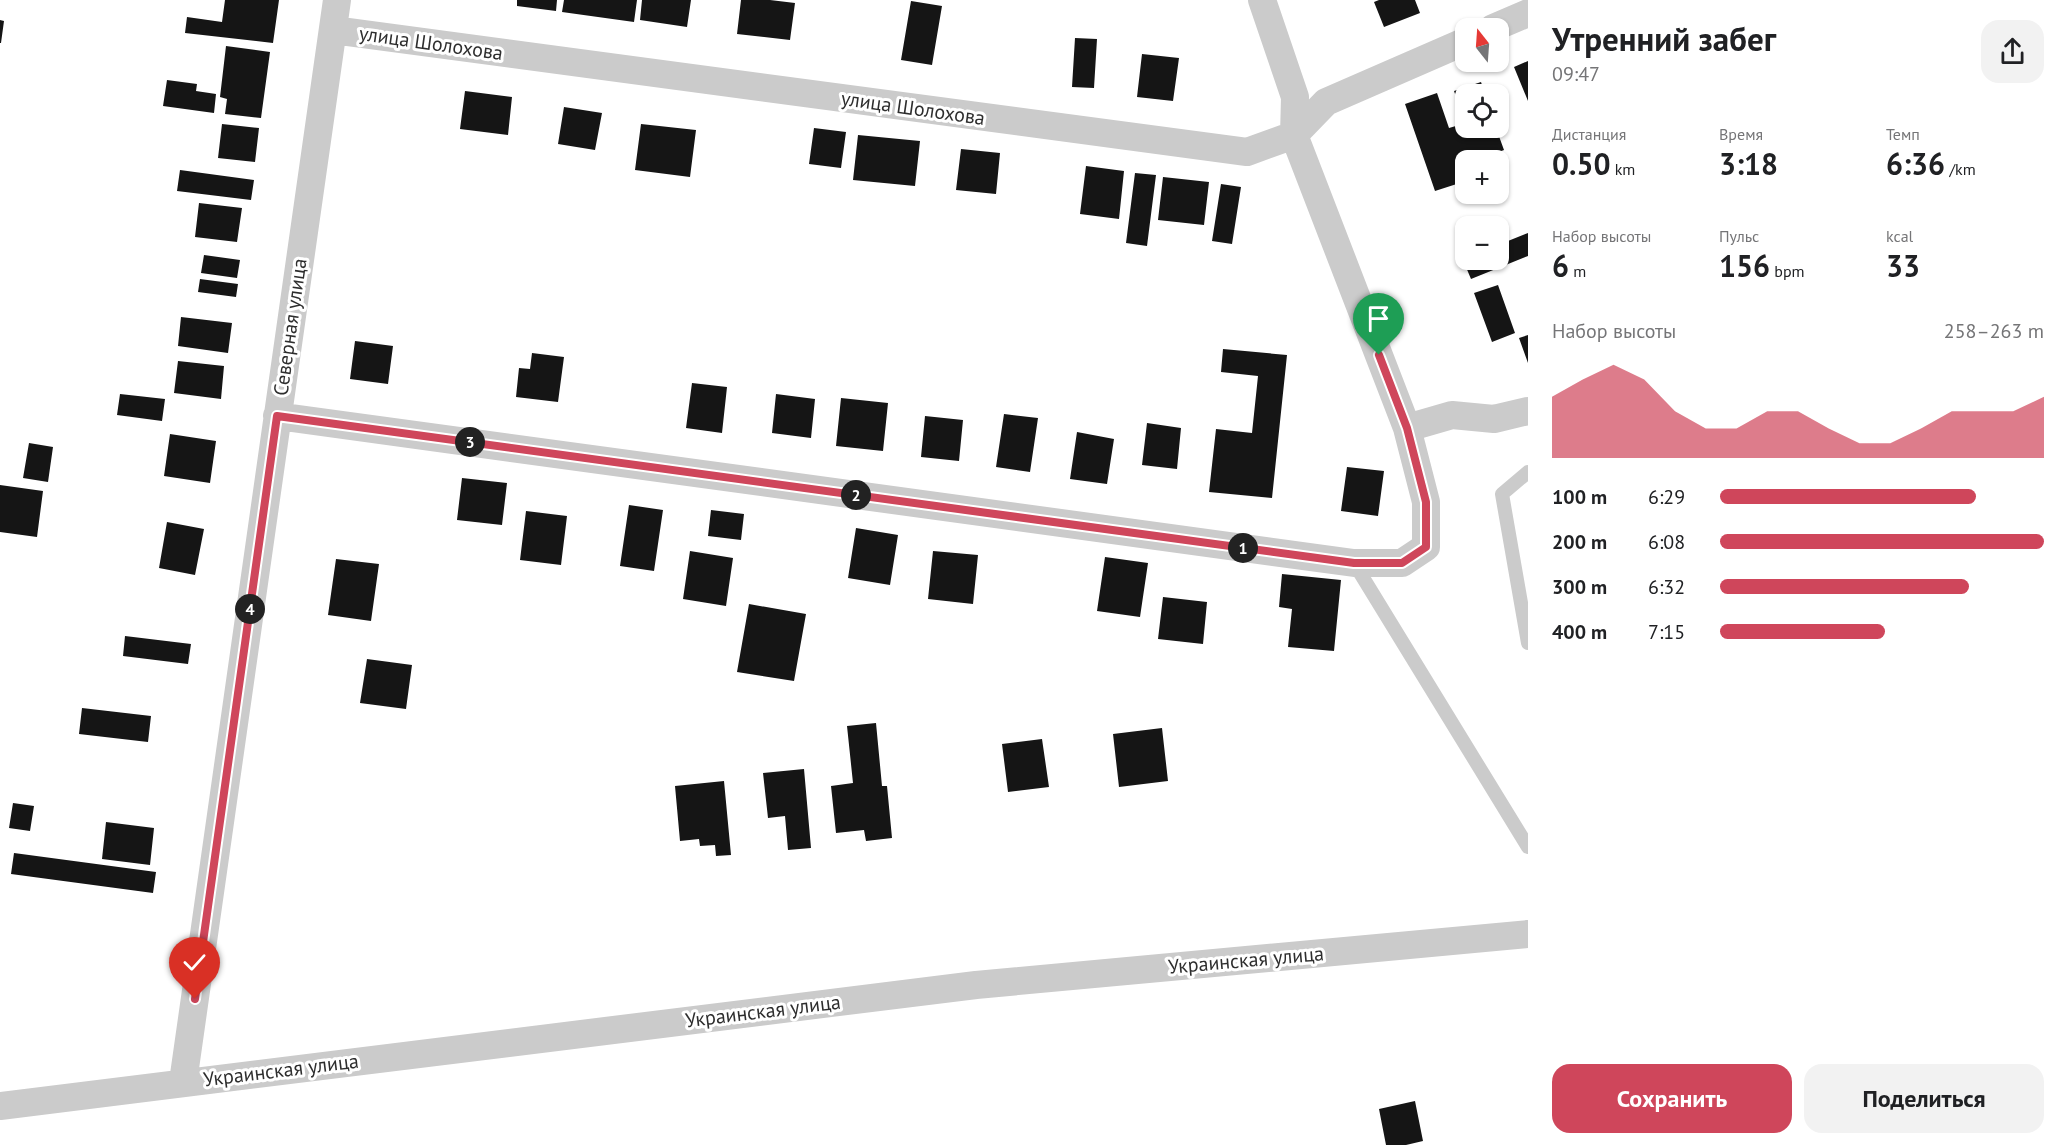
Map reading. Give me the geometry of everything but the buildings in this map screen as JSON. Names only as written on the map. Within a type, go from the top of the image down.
[{"type":"street","name":"Северная улица","points":[[183,1082],[337,0]]},
{"type":"street","points":[[277,416],[1354,563],[1402,563],[1426,547],[1426,502],[1407,428],[1294,135],[1295,97],[1262,0]]},
{"type":"street","points":[[1509,21],[1528,13]]},
{"type":"street","name":"улица Шолохова","points":[[333,30],[1247,152],[1294,135],[1326,102],[1455,46]]},
{"type":"street","points":[[1407,428],[1452,415],[1494,419],[1528,411]]},
{"type":"street","name":"Украинская улица","points":[[0,1106],[976,985],[1528,934]]},
{"type":"lane","points":[[1528,472],[1502,494],[1524,592],[1528,642]]},
{"type":"lane","points":[[1354,563],[1528,847]]},
{"type":"route","points":[[195,999],[277,416],[1354,563],[1402,563],[1426,547],[1426,502],[1407,428],[1379,355]]}]
